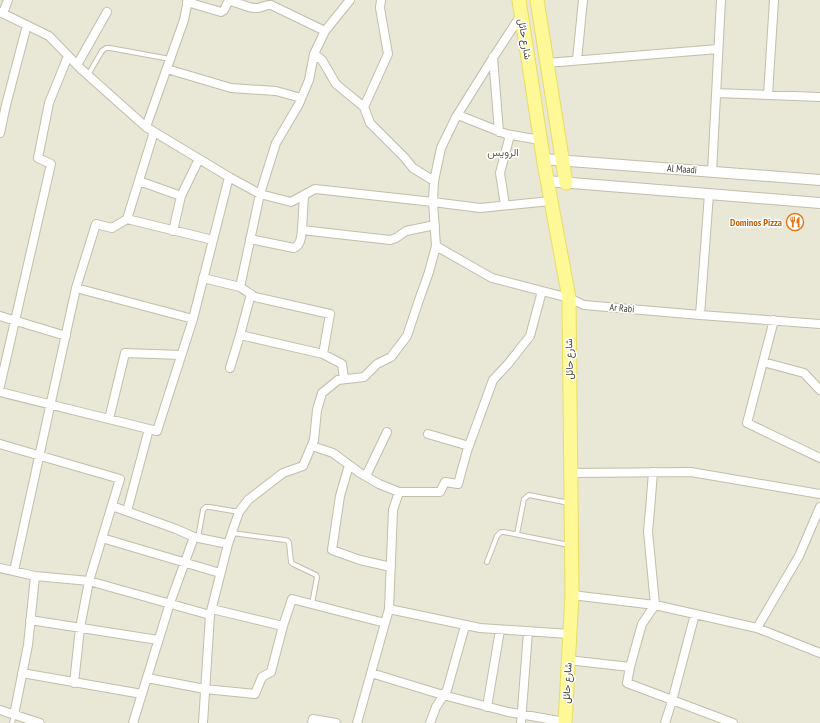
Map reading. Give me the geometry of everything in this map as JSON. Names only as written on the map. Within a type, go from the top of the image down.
[{"type":"main road","name":"شارع حائل","points":[[519,0],[540,140],[569,298],[572,594],[565,722]]},
{"type":"main road","name":"شارع حائل","points":[[538,0],[566,183]]},
{"type":"street","points":[[8,0],[2,12],[49,36],[88,76],[146,127],[260,194],[291,202],[315,189],[480,208],[551,201]]},
{"type":"street","points":[[240,287],[260,194],[276,143],[301,98],[309,80],[314,54],[325,31],[350,0]]},
{"type":"street","points":[[364,107],[388,54],[380,8],[381,0]]},
{"type":"street","points":[[577,60],[583,0]]},
{"type":"street","points":[[712,172],[721,0]]},
{"type":"street","points":[[768,95],[774,0]]},
{"type":"street","points":[[146,127],[184,20],[188,1],[221,12],[224,10],[228,2],[232,1],[254,8],[259,8],[266,4],[271,5],[325,31]]},
{"type":"street","points":[[77,65],[107,12]]},
{"type":"street","points":[[203,723],[211,612],[228,544],[239,512],[248,500],[283,473],[303,466],[314,440],[317,410],[322,393],[338,380],[364,378],[377,364],[391,357],[407,336],[429,272],[436,246],[433,202],[434,181],[441,148],[458,115],[493,57],[521,15]]},
{"type":"street","points":[[0,133],[3,106],[27,25]]},
{"type":"street","points":[[547,63],[718,49]]},
{"type":"street","points":[[314,54],[322,60],[336,84],[364,107],[370,123],[413,168],[434,181]]},
{"type":"street","points":[[0,386],[50,164],[38,158],[49,103],[68,56]]},
{"type":"street","points":[[493,57],[499,132]]},
{"type":"street","points":[[167,69],[231,88],[276,91],[301,98]]},
{"type":"street","points":[[716,93],[820,97]]},
{"type":"street","points":[[458,115],[499,132],[540,140]]},
{"type":"street","points":[[14,571],[76,288],[96,224],[112,228],[127,219],[154,132]]},
{"type":"street","points":[[506,205],[500,173],[510,135]]},
{"type":"street","points":[[173,230],[181,196],[199,159]]},
{"type":"street","name":"Al Maadi","points":[[544,159],[820,180]]},
{"type":"street","points":[[0,392],[157,431],[193,319],[229,177]]},
{"type":"street","points":[[139,181],[181,196]]},
{"type":"street","points":[[547,181],[820,203]]},
{"type":"street","points":[[700,315],[710,194]]},
{"type":"street","points":[[250,239],[294,248],[299,245],[302,230],[304,195]]},
{"type":"street","points":[[127,219],[213,240]]},
{"type":"street","points":[[302,230],[390,240],[406,231],[435,226]]},
{"type":"street","name":"Ar Rabi","points":[[436,246],[492,278],[569,298],[584,305],[820,324]]},
{"type":"street","points":[[203,278],[240,287],[255,298],[330,314],[323,354]]},
{"type":"street","points":[[76,288],[193,319]]},
{"type":"street","points":[[312,446],[333,453],[379,484],[399,492],[440,492],[445,482],[458,484],[469,446],[493,380],[530,336],[542,291]]},
{"type":"street","points":[[230,368],[250,294]]},
{"type":"street","points":[[0,316],[66,336]]},
{"type":"street","points":[[774,320],[747,423],[820,458]]},
{"type":"street","points":[[240,335],[323,354],[342,364],[344,379]]},
{"type":"street","points":[[109,419],[125,353],[181,355]]},
{"type":"street","points":[[763,362],[804,373],[820,390]]},
{"type":"street","points":[[127,511],[149,429]]},
{"type":"street","points":[[366,476],[387,432]]},
{"type":"street","points":[[428,434],[469,446]]},
{"type":"street","points":[[0,444],[120,479],[89,581],[80,628],[74,683]]},
{"type":"street","points":[[349,465],[340,496],[332,550],[360,560],[391,567]]},
{"type":"street","points":[[652,472],[648,531],[655,605],[642,624],[627,683],[734,723]]},
{"type":"street","points":[[571,473],[691,472],[820,494]]},
{"type":"street","points":[[357,723],[389,609],[393,510],[399,492]]},
{"type":"street","points":[[112,506],[176,529],[196,538],[228,544]]},
{"type":"street","points":[[756,628],[799,556],[820,507]]},
{"type":"street","points":[[102,538],[220,573]]},
{"type":"street","points":[[133,723],[170,604],[196,538]]},
{"type":"street","points":[[0,568],[35,576],[89,581],[170,604],[283,626]]},
{"type":"street","points":[[13,719],[28,645],[35,576]]},
{"type":"street","points":[[572,594],[655,605],[756,628],[820,653]]},
{"type":"street","points":[[147,678],[205,689],[255,694],[262,677],[271,672],[292,599],[385,623]]},
{"type":"street","points":[[389,609],[465,626],[500,630],[570,634]]},
{"type":"street","points":[[665,723],[695,614]]},
{"type":"street","points":[[30,620],[158,640]]},
{"type":"street","points":[[430,723],[436,707],[447,690],[465,626]]},
{"type":"street","points":[[487,707],[500,630]]},
{"type":"street","points":[[521,719],[528,632]]},
{"type":"street","points":[[568,660],[630,667]]},
{"type":"street","points":[[371,673],[443,696],[508,712],[521,719],[565,722]]},
{"type":"street","points":[[22,674],[142,694]]},
{"type":"street","points":[[0,710],[13,719],[40,723]]},
{"type":"street","points":[[312,723],[313,719],[336,723]]},
{"type":"lane","points":[[88,76],[102,51],[106,48],[170,59]]},
{"type":"lane","points":[[516,534],[524,499],[526,497],[530,495],[571,503]]},
{"type":"lane","points":[[196,538],[203,510],[206,507],[239,512]]},
{"type":"lane","points":[[486,562],[500,532],[571,546]]},
{"type":"lane","points":[[232,533],[288,541],[291,562],[316,575],[312,604]]},
{"type":"shaded area","points":[[0,0],[820,0],[820,723],[0,723]]},
{"type":"place","name":"Dominos Pizza","points":[[795,222]]},
{"type":"district","name":"الرويس","points":[[503,152]]}]
